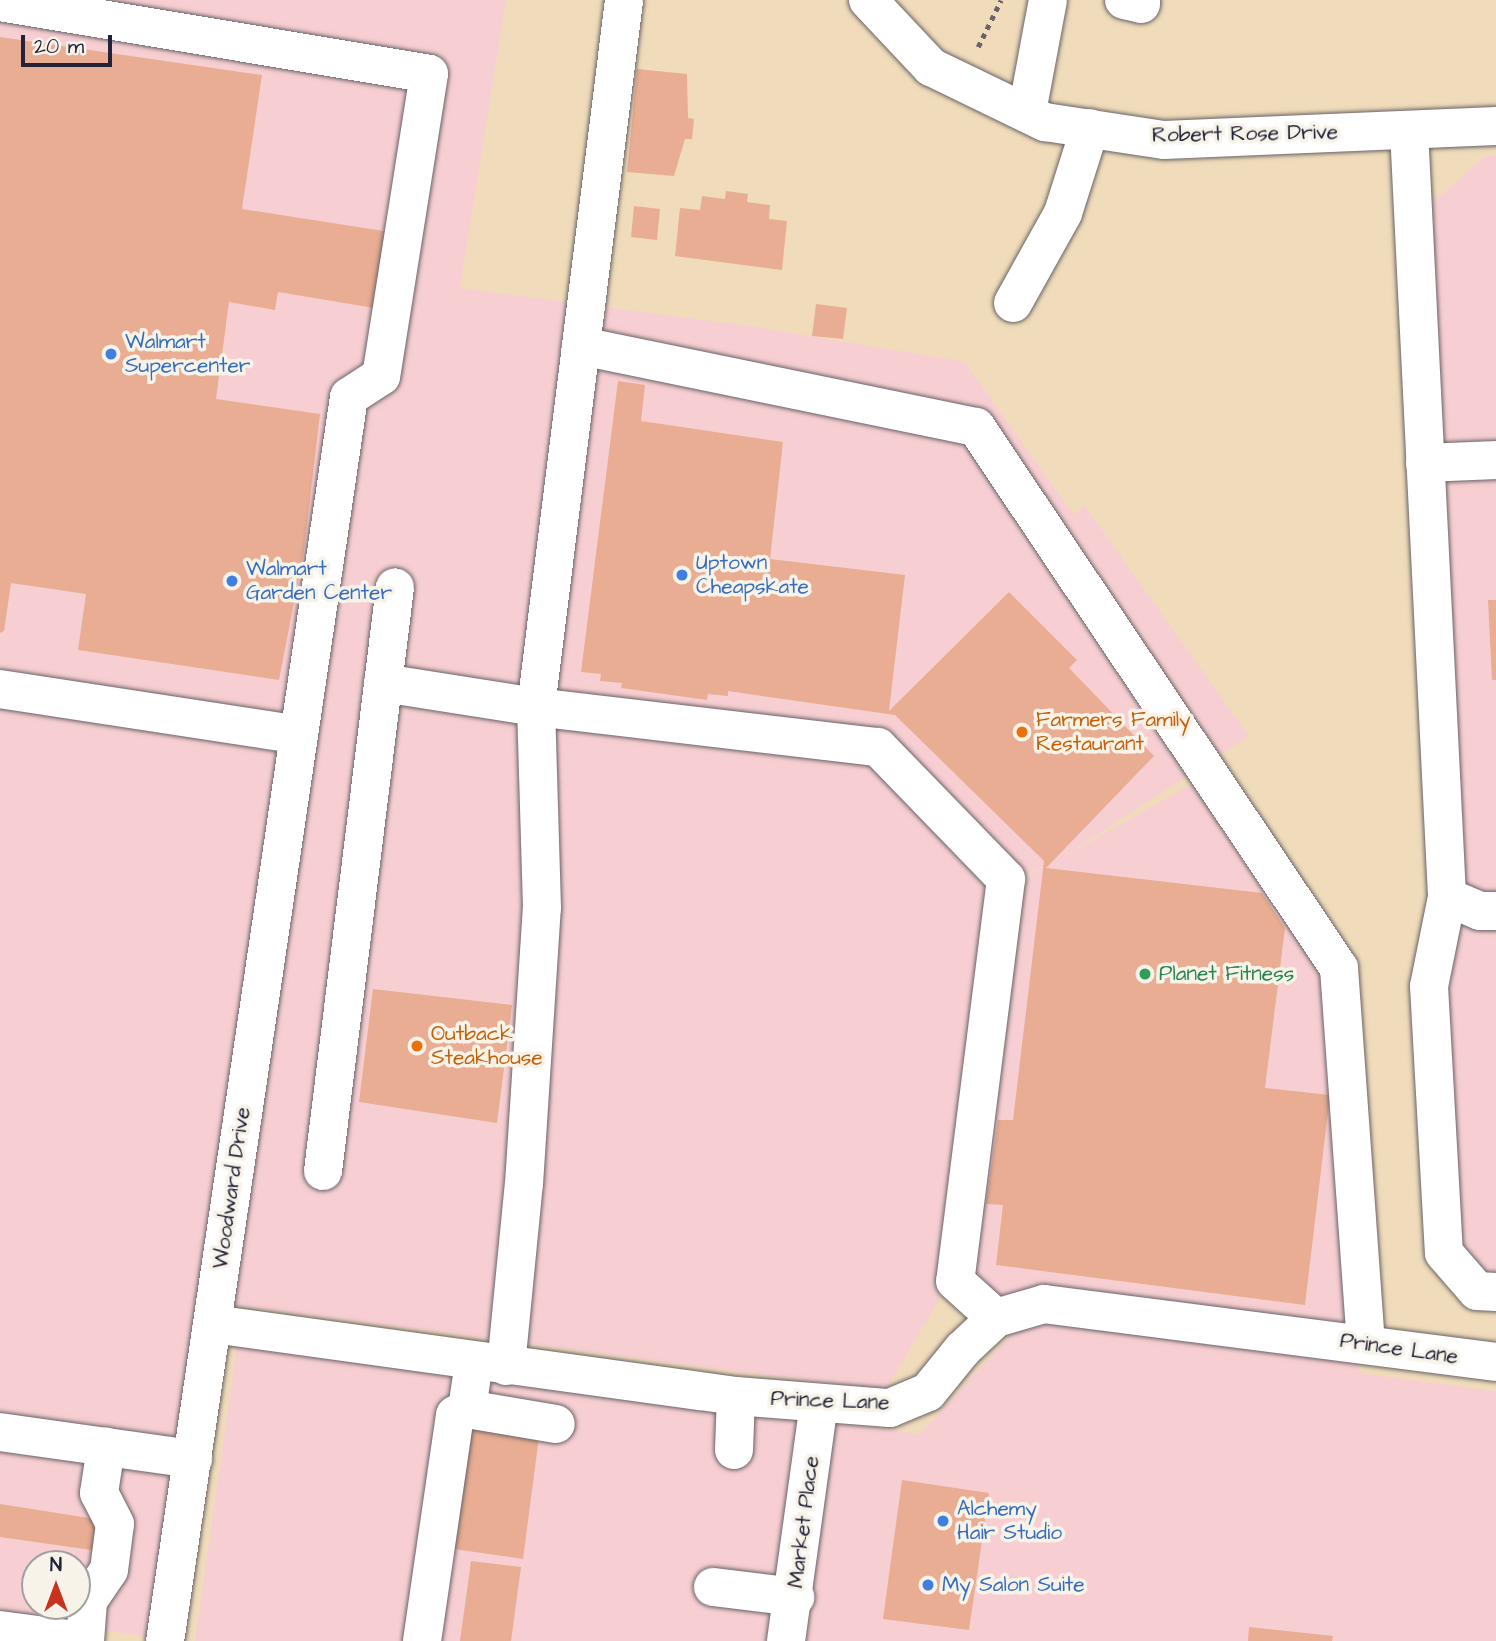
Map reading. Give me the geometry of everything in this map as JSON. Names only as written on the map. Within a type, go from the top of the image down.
[{"type":"street","points":[[467,1409],[490,1364],[524,1184],[541,908],[536,707],[624,0]]},
{"type":"street","name":"Robert Rose Drive","points":[[868,0],[931,67],[1045,122],[1164,140],[1496,126]]},
{"type":"street","points":[[1027,112],[1048,0]]},
{"type":"street","points":[[1124,0],[1141,0]]},
{"type":"street","name":"Woodward Drive","points":[[0,2],[429,74],[381,376],[349,397],[295,734],[213,1324],[164,1641]]},
{"type":"street","points":[[1013,303],[1063,213],[1090,128]]},
{"type":"street","points":[[1409,130],[1447,897],[1429,986],[1444,1252],[1477,1291],[1496,1292]]},
{"type":"street","points":[[581,346],[976,427],[1339,968],[1366,1343]]},
{"type":"street","points":[[1425,463],[1496,460]]},
{"type":"street","points":[[323,1171],[395,587]]},
{"type":"street","points":[[383,683],[536,707],[878,747],[1006,879],[955,1281],[996,1318]]},
{"type":"street","points":[[0,689],[295,734]]},
{"type":"street","points":[[1447,897],[1480,911],[1496,911]]},
{"type":"street","name":"Prince Lane","points":[[213,1324],[736,1396],[890,1408],[928,1392],[963,1349],[996,1318],[1044,1304],[1366,1343],[1496,1362]]},
{"type":"street","points":[[734,1450],[736,1396]]},
{"type":"street","name":"Market Place","points":[[786,1641],[820,1403]]},
{"type":"street","points":[[422,1641],[455,1415],[467,1409],[556,1424]]},
{"type":"street","points":[[0,1432],[193,1459]]},
{"type":"street","points":[[0,1630],[84,1641],[88,1601],[109,1570],[115,1524],[99,1493],[106,1447]]},
{"type":"street","points":[[713,1587],[794,1597]]},
{"type":"path","points":[[978,47],[1001,0]]},
{"type":"shaded area","points":[[0,0],[506,0],[460,288],[750,326],[965,362],[1073,514],[1085,506],[1249,736],[1063,857],[1195,782],[1332,971],[1360,1373],[1496,1391],[1496,1641],[195,1641],[237,1344],[920,1434],[1020,1324],[971,1275],[1027,877],[1045,866],[997,886],[938,1302],[885,1391],[203,1301],[151,1637],[34,1620],[91,1620],[91,1550],[21,1550],[21,1618],[0,1615]]},
{"type":"shaded area","points":[[1485,156],[1496,156],[1496,1286],[1452,1247],[1431,204]]},
{"type":"building","name":"Walmart Supercenter","points":[[0,37],[262,75],[242,209],[390,232],[380,309],[278,292],[275,310],[229,302],[216,399],[320,414],[304,550],[279,680],[78,650],[86,594],[11,583],[4,631],[0,633]]},
{"type":"building","points":[[637,69],[687,74],[688,118],[694,119],[692,139],[685,139],[674,176],[627,172]]},
{"type":"building","points":[[726,191],[748,194],[747,202],[770,205],[769,219],[787,221],[782,270],[675,256],[680,208],[700,210],[702,196],[725,199]]},
{"type":"building","points":[[634,206],[660,209],[657,240],[631,237]]},
{"type":"building","points":[[816,304],[847,308],[843,339],[812,336]]},
{"type":"building","points":[[618,381],[645,385],[641,421],[783,442],[770,559],[905,575],[889,711],[1009,592],[1077,660],[1069,668],[1154,756],[1046,868],[1262,893],[1285,928],[1265,1088],[1330,1095],[1305,1305],[996,1265],[1003,1205],[986,1204],[998,1120],[1013,1120],[1044,861],[895,715],[728,691],[728,696],[708,694],[707,700],[621,688],[622,683],[600,681],[601,674],[581,672]]},
{"type":"building","points":[[1488,600],[1496,600],[1496,680],[1492,680]]},
{"type":"building","points":[[373,989],[512,1005],[497,1123],[359,1102]]},
{"type":"building","points":[[470,1428],[539,1437],[523,1559],[454,1549]]},
{"type":"building","points":[[902,1480],[989,1493],[969,1630],[883,1619]]},
{"type":"building","points":[[0,1504],[108,1521],[106,1552],[0,1537]]},
{"type":"building","points":[[471,1561],[521,1567],[511,1641],[460,1641]]},
{"type":"building","points":[[1249,1627],[1333,1636],[1332,1641],[1248,1641]]},
{"type":"place","name":"Walmart Supercenter","points":[[111,354]]},
{"type":"place","name":"Uptown Cheapskate","points":[[682,575]]},
{"type":"place","name":"Walmart Garden Center","points":[[232,581]]},
{"type":"place","name":"Farmers Family Restaurant","points":[[1022,732]]},
{"type":"place","name":"Planet Fitness","points":[[1145,974]]},
{"type":"place","name":"Outback Steakhouse","points":[[417,1046]]},
{"type":"place","name":"Alchemy Hair Studio","points":[[943,1521]]},
{"type":"place","name":"My Salon Suite","points":[[928,1585]]}]
